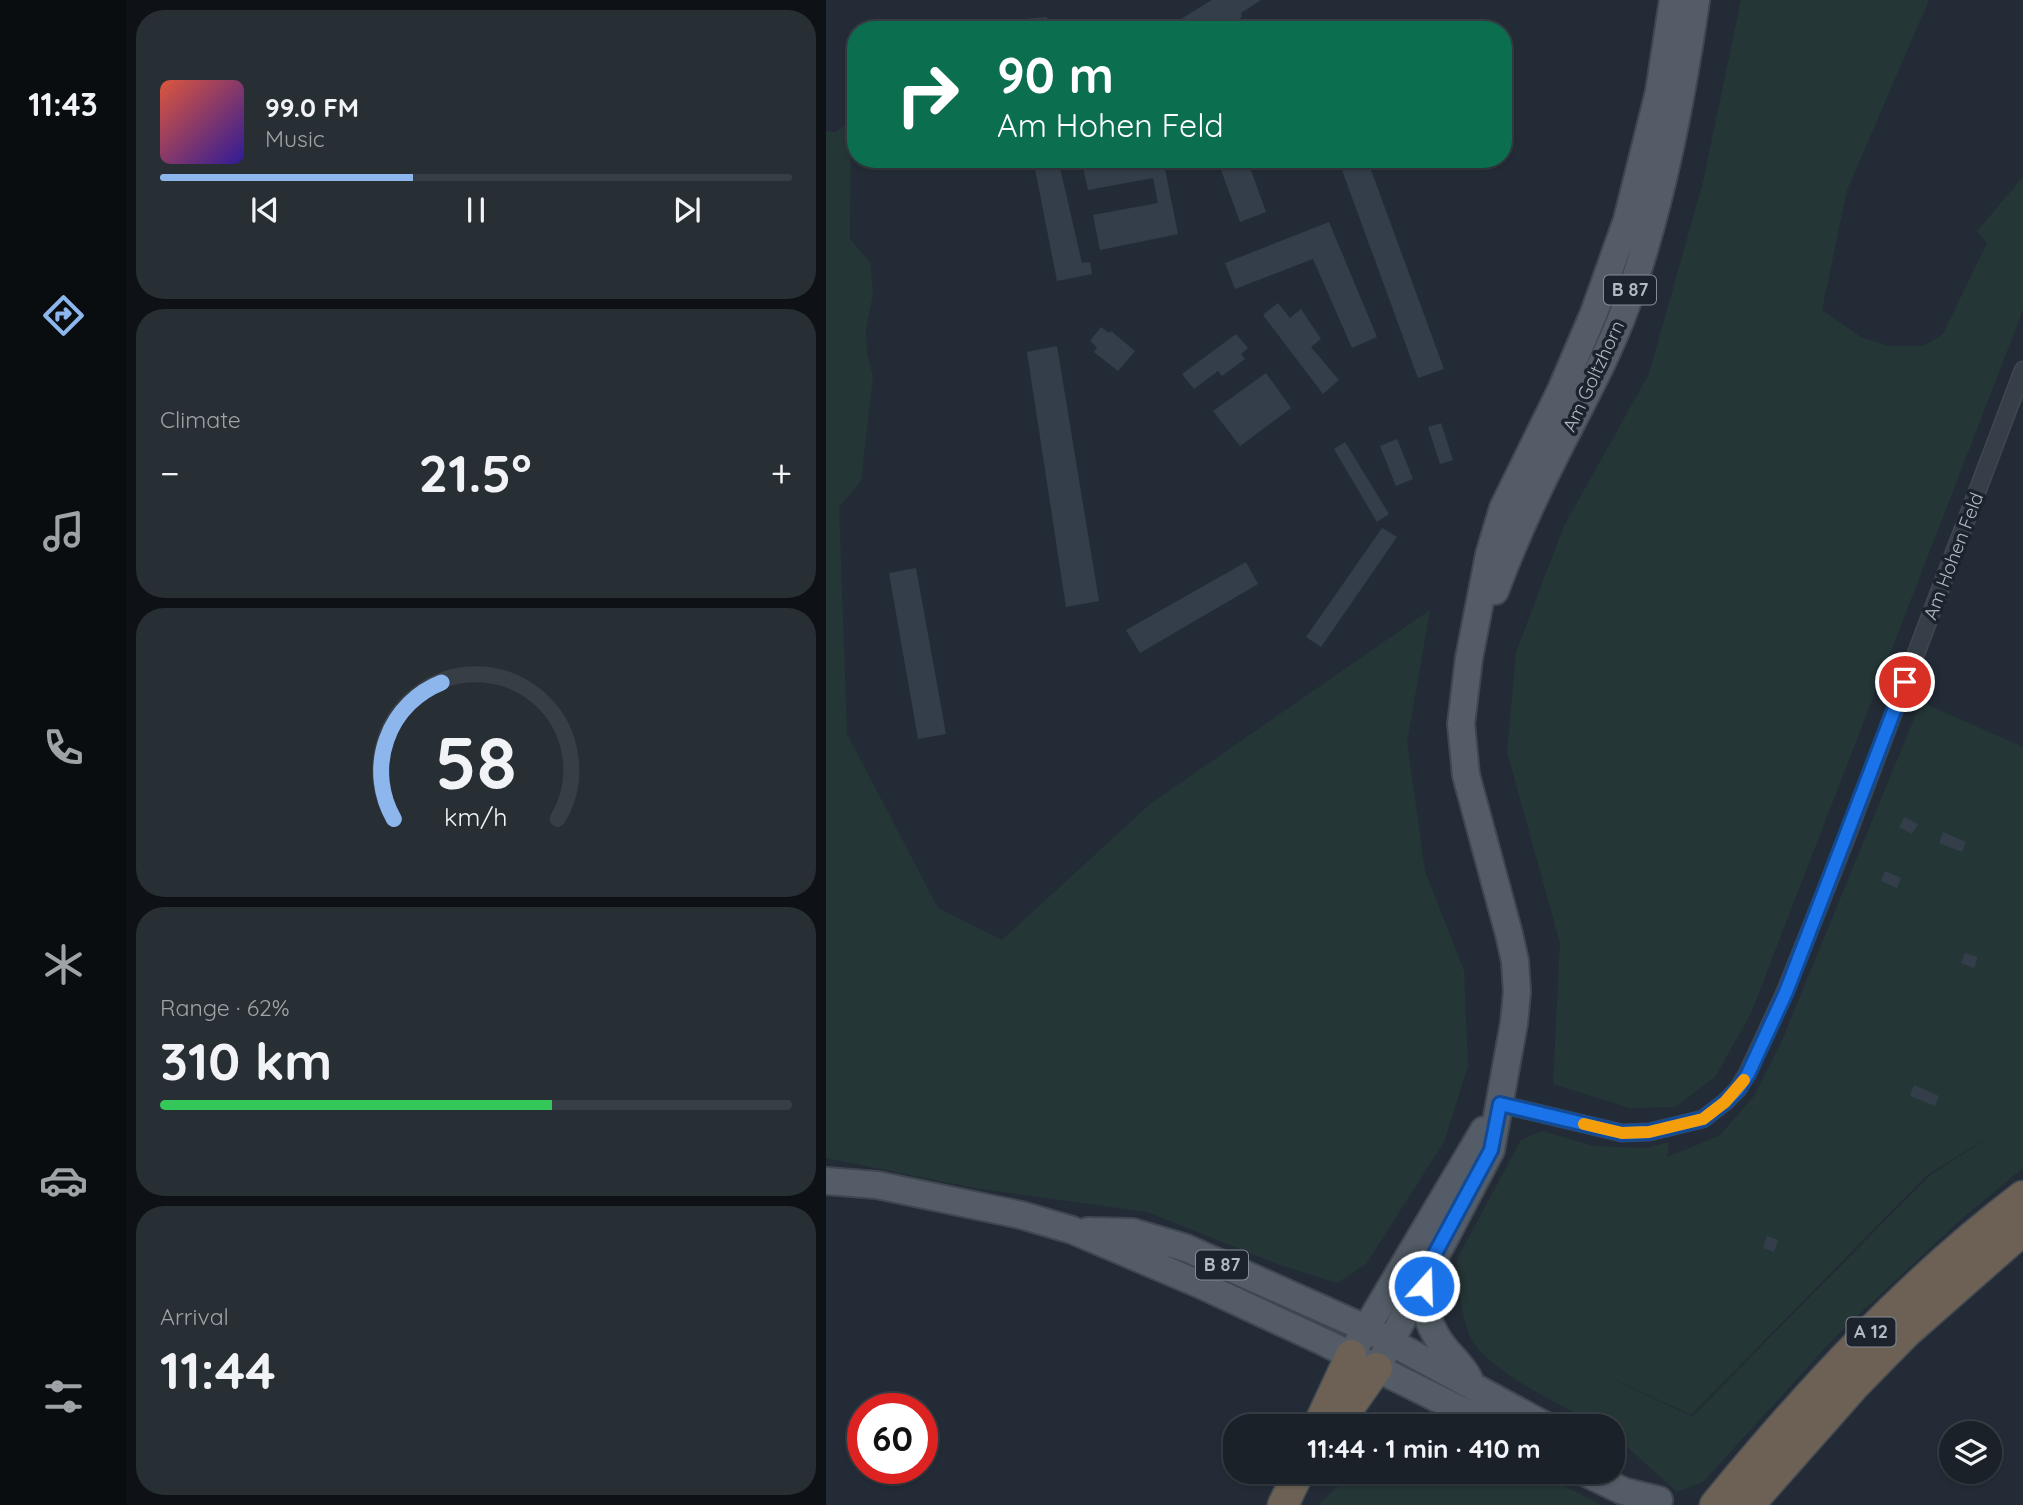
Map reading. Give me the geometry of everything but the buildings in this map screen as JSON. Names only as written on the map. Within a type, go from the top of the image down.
[{"type":"highway","name":"A 12","points":[[1747,1494],[1815,1391],[1938,1266],[2023,1196]]},
{"type":"highway","name":"A 12","points":[[1715,1505],[1747,1494],[1907,1332],[2023,1230]]},
{"type":"highway","points":[[1327,1414],[1364,1362]]},
{"type":"highway","points":[[1341,1414],[1364,1362]]},
{"type":"main road","name":"Am Goltzhorn","points":[[1364,1362],[1390,1341],[1491,1150],[1517,992],[1515,961],[1466,775],[1461,724],[1469,658],[1489,555],[1503,508],[1562,390],[1594,313],[1627,220],[1659,92],[1673,0]]},
{"type":"main road","name":"Am Goltzhorn","points":[[1469,658],[1506,560],[1601,365],[1626,306],[1661,188],[1684,82],[1696,0]]},
{"type":"main road","name":"Am Goltzhorn","points":[[1364,1362],[1366,1328],[1500,1104]]},
{"type":"main road","name":"B 87","points":[[826,1181],[877,1185],[1021,1215],[1072,1230],[1199,1284],[1364,1362]]},
{"type":"main road","name":"B 87","points":[[1072,1230],[1132,1232],[1186,1248],[1390,1341]]},
{"type":"main road","points":[[1431,1261],[1424,1286],[1424,1304],[1441,1343],[1464,1368],[1473,1387]]},
{"type":"main road","points":[[1390,1341],[1524,1414]]},
{"type":"main road","points":[[1364,1362],[1469,1414]]},
{"type":"main road","points":[[1625,1476],[1663,1503]]},
{"type":"main road","points":[[1609,1484],[1663,1503]]},
{"type":"street","name":"Am Hohen Feld","points":[[1500,1104],[1622,1133],[1649,1132],[1703,1119],[1738,1089],[1748,1074],[1786,992],[2023,370]]},
{"type":"shaded area","points":[[1741,0],[1929,0],[1847,190],[1822,310],[1861,337],[1888,346],[1924,346],[1943,334],[1987,243],[1977,231],[2023,177],[2023,310],[1751,1013],[1715,1077],[1675,1107],[1630,1108],[1553,1084],[1560,943],[1507,752],[1516,652],[1564,526],[1649,374],[1703,182]]},
{"type":"shaded area","points":[[847,123],[847,168],[851,168],[850,239],[870,262],[873,293],[866,329],[867,355],[873,376],[861,481],[839,507],[847,734],[938,908],[1002,940],[1150,804],[1430,610],[1407,742],[1425,871],[1464,971],[1468,1066],[1444,1142],[1366,1264],[1337,1283],[1280,1265],[1147,1212],[975,1188],[826,1158],[826,131],[836,132]]},
{"type":"shaded area","points":[[1921,702],[2023,747],[2023,1168],[1958,1222],[1836,1336],[1703,1482],[1677,1492],[1625,1445],[1625,1414],[1577,1414],[1507,1374],[1490,1361],[1469,1334],[1459,1287],[1457,1259],[1521,1140],[1542,1131],[1594,1146],[1646,1148],[1669,1142],[1667,1157],[1719,1136],[1754,1096],[1780,1045]],"holes":[[[1995,1133],[1928,1177],[1692,1417],[1595,1370],[1691,1415],[1927,1175]]]},
{"type":"shaded area","points":[[1340,1484],[1560,1484],[1602,1505],[1318,1505]]},
{"type":"slow traffic","points":[[1584,1124],[1622,1133],[1649,1132],[1703,1119],[1725,1102],[1744,1080]]},
{"type":"route","points":[[1424,1286],[1431,1261],[1491,1150],[1500,1104],[1622,1133],[1649,1132],[1703,1119],[1738,1089],[1748,1074],[1786,992],[1905,682]]}]
